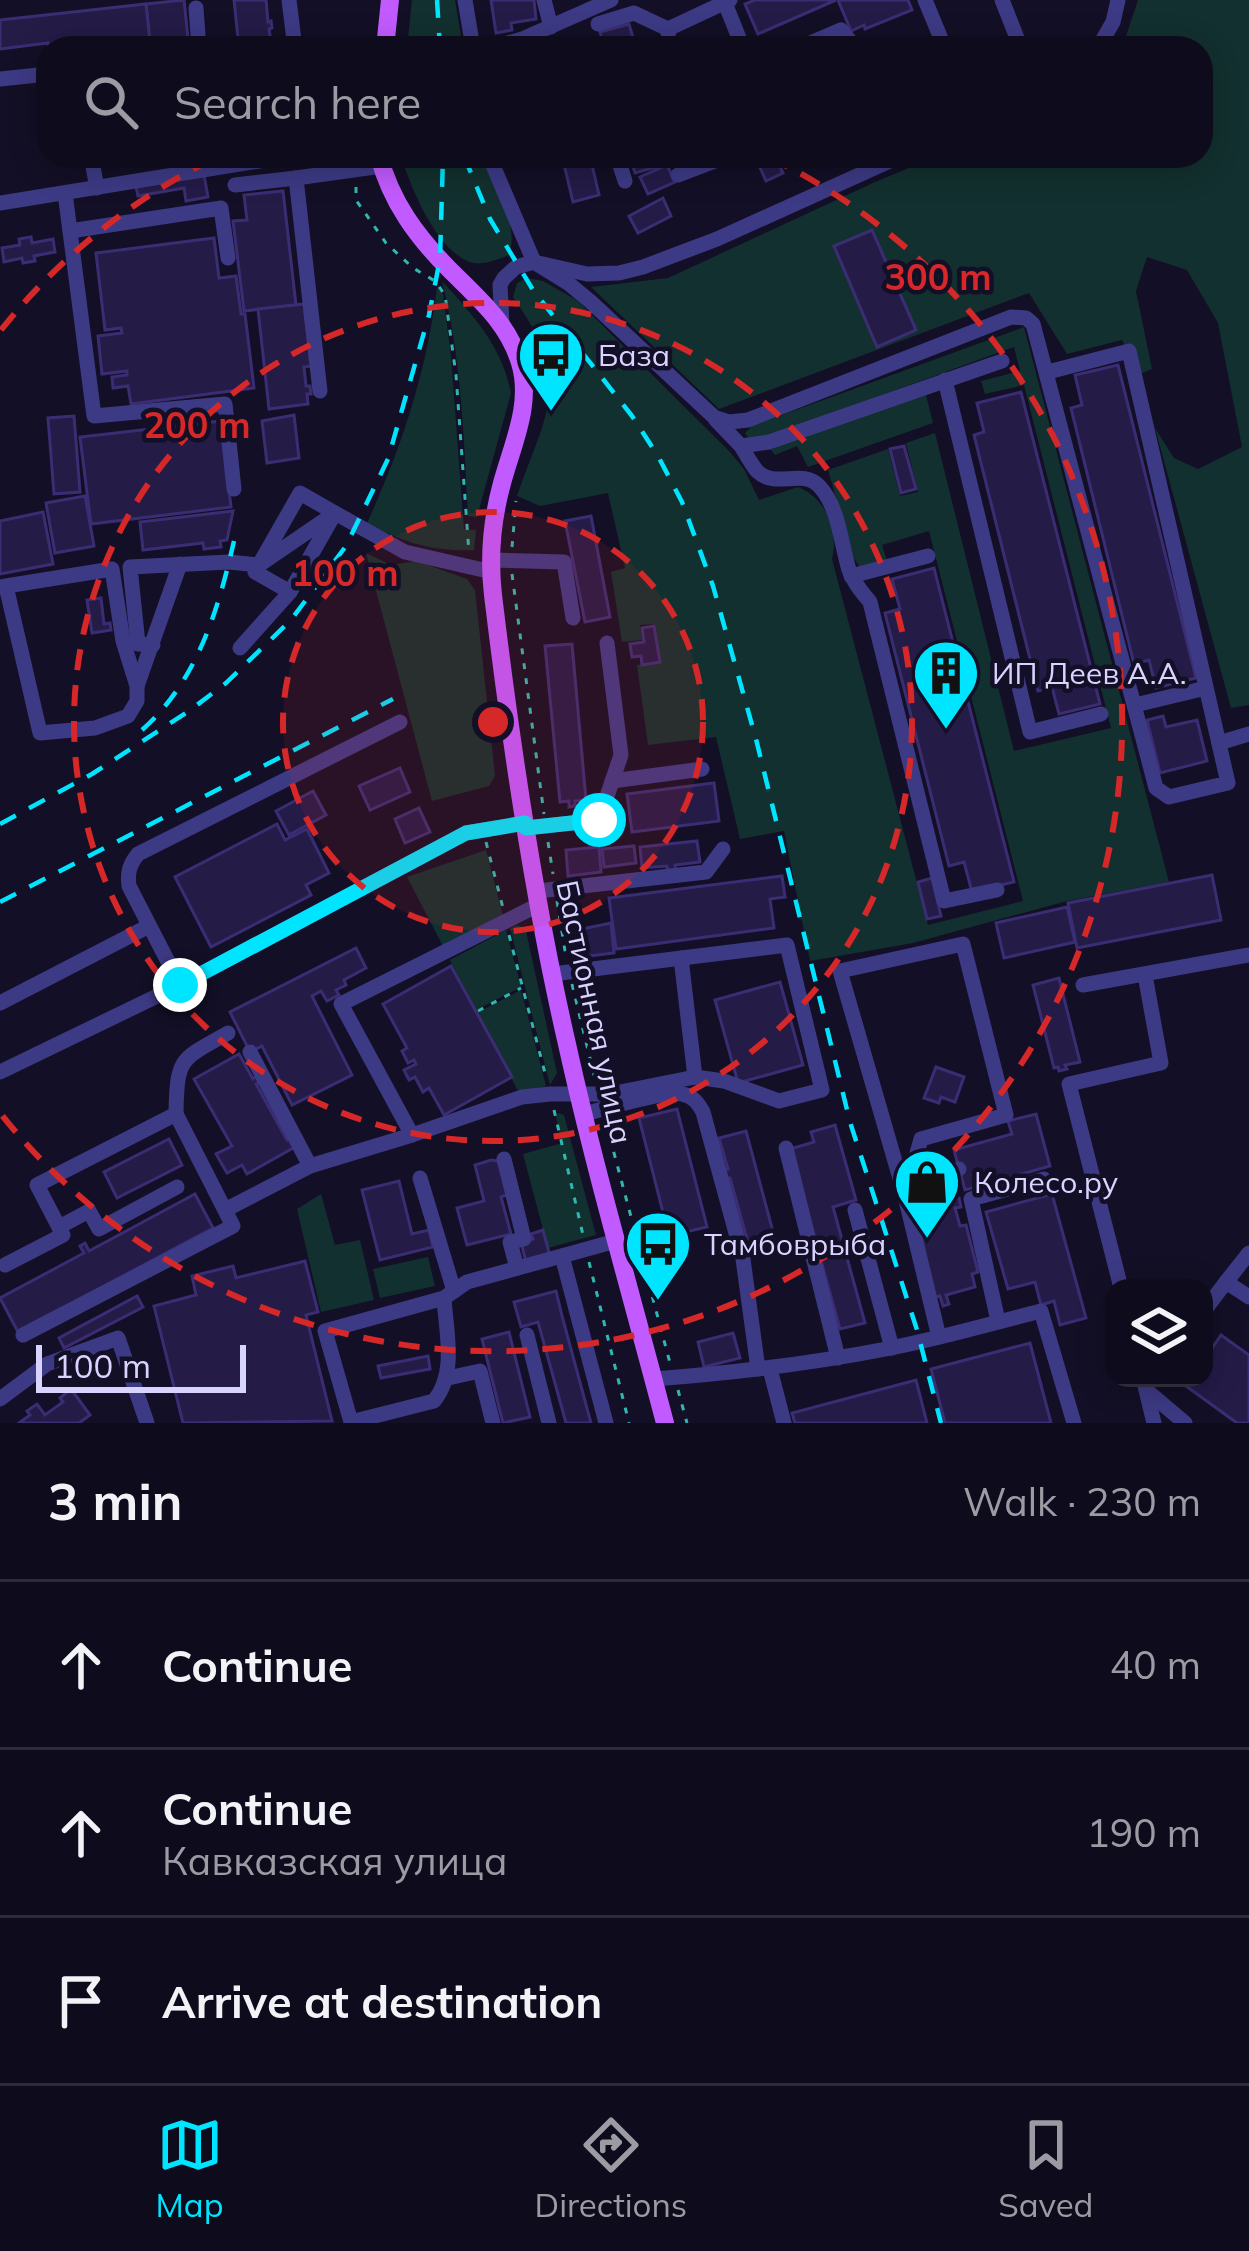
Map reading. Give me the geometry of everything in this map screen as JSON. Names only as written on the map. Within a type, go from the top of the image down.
[{"type":"main road","points":[[386,36],[390,0]]},
{"type":"main road","name":"Бастионная улица","points":[[384,168],[404,216],[502,323],[521,366],[523,411],[500,490],[492,566],[525,825],[582,1104],[665,1423]]},
{"type":"street","points":[[289,0],[294,36]]},
{"type":"street","points":[[465,0],[470,36]]},
{"type":"street","points":[[544,0],[550,27]]},
{"type":"street","points":[[529,36],[611,0]]},
{"type":"street","points":[[925,0],[940,36]]},
{"type":"street","points":[[1002,0],[1016,36]]},
{"type":"street","points":[[1105,36],[1118,0]]},
{"type":"street","points":[[668,29],[727,1],[739,36]]},
{"type":"street","points":[[196,8],[199,36]]},
{"type":"street","points":[[598,24],[634,13],[668,29]]},
{"type":"street","points":[[668,29],[668,36]]},
{"type":"street","points":[[0,79],[36,75]]},
{"type":"street","points":[[94,168],[97,188]]},
{"type":"street","points":[[0,202],[218,168]]},
{"type":"street","points":[[235,185],[362,168]]},
{"type":"street","points":[[494,168],[534,262],[591,302],[714,417],[758,471],[780,480],[803,477],[819,485],[831,506],[851,576],[870,602],[944,902],[997,890]]},
{"type":"street","points":[[621,168],[625,181]]},
{"type":"street","points":[[678,175],[696,168]]},
{"type":"street","points":[[502,323],[500,285],[516,267],[534,262],[587,274],[644,267],[874,168]]},
{"type":"street","points":[[296,178],[320,391]]},
{"type":"street","points":[[65,193],[94,416],[225,404],[233,488]]},
{"type":"street","points":[[70,232],[221,208],[229,258]]},
{"type":"street","points":[[714,417],[729,422],[748,420],[1011,317],[1026,318],[1033,324],[1048,372],[1156,788],[1169,797],[1228,783],[1129,351],[1048,372]]},
{"type":"street","points":[[741,446],[769,442],[1002,361]]},
{"type":"street","points":[[945,380],[1030,732],[1101,714]]},
{"type":"street","points":[[290,592],[254,572],[300,493],[405,552],[470,567],[564,562],[573,618]]},
{"type":"street","points":[[153,645],[138,644],[130,567],[229,562],[259,566],[335,513]]},
{"type":"street","points":[[241,648],[290,592],[335,513]]},
{"type":"street","points":[[851,576],[928,556]]},
{"type":"street","points":[[137,686],[180,564]]},
{"type":"street","points":[[112,568],[123,641],[137,686],[137,701],[128,716],[95,728],[40,733],[3,586],[112,568]]},
{"type":"street","points":[[0,1072],[180,985],[466,833],[599,820],[621,754],[607,643]]},
{"type":"street","points":[[1135,705],[1206,688]]},
{"type":"street","points":[[180,985],[129,886],[131,863],[138,854],[400,722]]},
{"type":"street","points":[[1219,742],[1249,734]]},
{"type":"street","points":[[612,782],[701,769]]},
{"type":"street","points":[[412,1135],[341,1004],[506,921],[539,897],[706,872],[723,849]]},
{"type":"street","points":[[0,1003],[149,926]]},
{"type":"street","points":[[907,1189],[921,1139],[1006,1115],[963,944],[840,971],[907,1189],[939,1337]]},
{"type":"street","points":[[552,974],[787,945],[822,1090],[779,1101],[724,1081],[694,1077],[582,1104]]},
{"type":"street","points":[[1083,985],[1249,955]]},
{"type":"street","points":[[681,958],[694,1077]]},
{"type":"street","points":[[1118,1279],[1070,1084],[1161,1063],[1145,975]]},
{"type":"street","points":[[22,1334],[233,1226],[176,1114],[176,1084],[183,1064],[228,1033]]},
{"type":"street","points":[[250,1052],[310,1166]]},
{"type":"street","points":[[225,1210],[310,1166],[522,1097],[550,1094],[582,1104],[676,1093],[694,1099],[704,1112],[743,1259],[764,1369],[784,1423]]},
{"type":"street","points":[[5,1265],[63,1235],[37,1185],[176,1114]]},
{"type":"street","points":[[786,1148],[838,1358]]},
{"type":"street","points":[[504,1160],[524,1239],[510,1242],[517,1268]]},
{"type":"street","points":[[907,1189],[959,1169]]},
{"type":"street","points":[[420,1178],[449,1294],[448,1378],[434,1401],[350,1423],[325,1331],[449,1294],[467,1282],[616,1241]]},
{"type":"street","points":[[998,1321],[971,1199],[1044,1179]]},
{"type":"street","points":[[59,1227],[89,1211],[99,1229],[177,1187]]},
{"type":"street","points":[[856,1210],[892,1348]]},
{"type":"street","points":[[1213,1299],[1249,1253]]},
{"type":"street","points":[[562,1256],[606,1423]]},
{"type":"street","points":[[1226,1282],[1249,1297]]},
{"type":"street","points":[[654,1378],[838,1358],[1041,1311],[1074,1423]]},
{"type":"street","points":[[527,1335],[549,1423]]},
{"type":"street","points":[[0,1400],[47,1364],[118,1338],[145,1415],[128,1423]]},
{"type":"street","points":[[448,1378],[481,1371],[493,1423]]},
{"type":"street","points":[[1149,1387],[1154,1423]]},
{"type":"street","points":[[1153,1387],[1185,1423]]},
{"type":"path","points":[[356,170],[356,200],[374,226],[401,258],[435,280],[445,295],[456,375],[470,567]]},
{"type":"path","points":[[483,830],[629,1423]]},
{"type":"path","points":[[564,943],[574,941]]},
{"type":"path","points":[[478,1010],[523,987]]},
{"type":"green space","points":[[412,0],[455,0],[461,36],[408,36]]},
{"type":"green space","points":[[1138,0],[1249,0],[1249,705],[1231,708],[1155,428],[1174,458],[1198,469],[1242,447],[1218,323],[1187,270],[1147,257],[1136,291],[1152,369],[1140,374],[1122,340],[1067,354],[1029,293],[719,409],[591,287],[668,278],[909,168],[1213,168],[1213,36],[1126,36]]},
{"type":"green space","points":[[406,168],[488,168],[509,218],[509,255],[475,263],[458,255],[436,232]]},
{"type":"green space","points":[[527,278],[543,281],[578,301],[729,451],[759,500],[798,487],[823,507],[834,537],[832,559],[928,925],[1023,901],[929,531],[882,545],[888,564],[861,569],[853,557],[828,470],[888,449],[900,496],[918,492],[906,443],[935,433],[1014,751],[1111,728],[1024,385],[985,394],[981,381],[1020,371],[1014,347],[783,431],[749,439],[745,433],[752,426],[1024,327],[1169,882],[1067,901],[913,943],[810,961],[784,831],[740,839],[716,737],[648,745],[637,665],[660,662],[655,624],[640,625],[642,640],[622,642],[611,572],[625,568],[608,493],[540,506],[517,496],[549,395],[543,352],[513,297],[517,283]]},
{"type":"green space","points":[[442,281],[493,346],[511,393],[477,517],[468,516],[458,367]]},
{"type":"green space","points":[[437,287],[443,294],[451,356],[464,529],[476,530],[474,550],[418,544],[367,523],[411,408]]},
{"type":"green space","points":[[926,395],[933,423],[808,467],[797,446],[775,455],[767,445]]},
{"type":"green space","points":[[366,553],[391,565],[417,561],[467,579],[475,590],[495,776],[489,786],[432,801]]},
{"type":"green space","points":[[486,850],[503,916],[443,946],[407,877]]},
{"type":"green space","points":[[518,925],[526,931],[557,1073],[550,1085],[510,928]]},
{"type":"green space","points":[[506,930],[521,987],[476,1010],[450,960]]},
{"type":"green space","points":[[521,990],[546,1086],[519,1093],[477,1013]]},
{"type":"green space","points":[[558,1113],[564,1115],[596,1235],[548,1248],[523,1154],[562,1143]]},
{"type":"green space","points":[[321,1194],[335,1245],[360,1240],[374,1300],[321,1312],[297,1209]]},
{"type":"green space","points":[[428,1257],[435,1286],[380,1298],[373,1269]]},
{"type":"building","points":[[184,0],[188,36],[149,36],[146,4]]},
{"type":"building","points":[[234,0],[266,0],[270,36],[238,36]]},
{"type":"building","points":[[491,0],[534,0],[536,19],[511,23],[512,30],[496,33]]},
{"type":"building","points":[[836,0],[758,34],[745,4]]},
{"type":"building","points":[[838,0],[908,0],[912,10],[851,31]]},
{"type":"building","points":[[146,4],[149,36],[36,36],[36,44],[0,49],[0,20]]},
{"type":"building","points":[[629,24],[632,36],[601,36],[600,32]]},
{"type":"building","points":[[565,168],[593,168],[599,195],[573,202]]},
{"type":"building","points":[[668,168],[675,182],[648,194],[640,177]]},
{"type":"building","points":[[760,168],[781,168],[783,173],[766,181]]},
{"type":"building","points":[[204,175],[208,197],[186,201],[184,188],[138,196],[136,187]]},
{"type":"building","points":[[283,191],[296,305],[244,311],[233,221],[247,220],[244,195]]},
{"type":"building","points":[[663,198],[671,216],[638,233],[629,216]]},
{"type":"building","points":[[872,230],[916,330],[877,347],[834,246]]},
{"type":"building","points":[[31,237],[32,243],[53,239],[55,252],[34,256],[35,261],[4,262],[2,248]]},
{"type":"building","points":[[214,238],[219,278],[236,276],[254,388],[131,404],[128,386],[113,388],[112,377],[127,375],[127,371],[102,374],[98,336],[122,333],[121,328],[105,330],[96,253]]},
{"type":"building","points":[[304,304],[311,366],[304,367],[311,394],[307,394],[308,404],[269,409],[258,309]]},
{"type":"building","points":[[1118,365],[1196,678],[1156,688],[1149,660],[1134,664],[1071,408],[1082,405],[1075,375]]},
{"type":"building","points":[[1021,392],[1100,704],[1059,714],[1052,687],[1038,691],[974,435],[984,432],[977,403]]},
{"type":"building","points":[[294,415],[299,458],[267,463],[262,421]]},
{"type":"building","points":[[74,416],[80,492],[54,494],[48,418]]},
{"type":"building","points":[[221,421],[231,507],[91,524],[80,437]]},
{"type":"building","points":[[904,446],[916,489],[901,493],[890,449]]},
{"type":"building","points":[[85,496],[94,546],[55,553],[46,503]]},
{"type":"building","points":[[233,511],[221,547],[204,549],[203,543],[143,550],[140,522]]},
{"type":"building","points":[[43,512],[53,564],[0,574],[0,521]]},
{"type":"building","points":[[591,516],[610,617],[585,622],[565,521]]},
{"type":"building","name":"ИП Деев А.А.","points":[[934,568],[1014,882],[972,892],[964,862],[949,866],[885,613],[900,609],[892,579]]},
{"type":"building","points":[[101,598],[104,624],[110,623],[111,630],[92,633],[87,600]]},
{"type":"building","points":[[654,626],[660,662],[642,665],[641,656],[632,657],[630,644],[644,642],[642,628]]},
{"type":"building","points":[[572,644],[586,800],[569,807],[569,801],[560,802],[545,646]]},
{"type":"building","points":[[1163,716],[1166,727],[1197,720],[1207,761],[1160,773],[1147,720]]},
{"type":"building","points":[[400,768],[410,792],[370,810],[359,786]]},
{"type":"building","points":[[714,783],[719,821],[632,832],[627,794]]},
{"type":"building","points":[[313,791],[326,815],[289,835],[276,811]]},
{"type":"building","points":[[419,808],[430,832],[405,843],[395,819]]},
{"type":"building","points":[[277,824],[285,840],[307,829],[329,873],[306,885],[311,895],[211,947],[175,877]]},
{"type":"building","points":[[697,841],[700,862],[675,865],[676,872],[668,873],[667,866],[642,868],[640,847]]},
{"type":"building","points":[[634,846],[636,863],[604,867],[602,849]]},
{"type":"building","points":[[599,847],[601,872],[568,876],[566,850]]},
{"type":"building","points":[[1212,875],[1221,920],[1077,948],[1068,903]]},
{"type":"building","points":[[782,876],[785,897],[770,899],[774,928],[616,949],[609,898]]},
{"type":"building","points":[[932,878],[941,916],[927,919],[918,882]]},
{"type":"building","points":[[1067,907],[1075,942],[1004,958],[996,923]]},
{"type":"building","points":[[611,923],[614,953],[580,957],[577,930]]},
{"type":"building","points":[[356,948],[366,968],[344,980],[346,985],[336,990],[339,995],[327,1001],[321,991],[312,996],[352,1075],[292,1105],[262,1046],[250,1052],[230,1012]]},
{"type":"building","points":[[451,966],[512,1077],[444,1115],[429,1088],[423,1092],[415,1077],[409,1080],[404,1070],[416,1064],[414,1060],[408,1063],[402,1051],[407,1048],[383,1004]]},
{"type":"building","points":[[1059,978],[1080,1062],[1059,1071],[1054,1068],[1033,985]]},
{"type":"building","points":[[780,982],[803,1065],[738,1083],[715,1000]]},
{"type":"building","points":[[239,1054],[253,1079],[257,1076],[260,1082],[256,1084],[295,1147],[247,1174],[242,1165],[227,1173],[216,1154],[232,1146],[194,1079]]},
{"type":"building","points":[[936,1067],[964,1077],[955,1102],[924,1098]]},
{"type":"building","points":[[677,1109],[707,1227],[669,1236],[639,1118]]},
{"type":"building","points":[[1036,1114],[1050,1166],[965,1190],[954,1150],[1012,1134],[1008,1121]]},
{"type":"building","points":[[835,1125],[856,1200],[833,1207],[865,1323],[840,1329],[790,1149],[814,1142],[811,1132]]},
{"type":"building","points":[[746,1131],[776,1243],[760,1247],[762,1254],[752,1257],[730,1178],[726,1179],[723,1170],[728,1169],[719,1138]]},
{"type":"building","points":[[169,1139],[182,1165],[117,1198],[104,1172]]},
{"type":"building","points":[[498,1161],[510,1194],[501,1197],[511,1234],[467,1245],[457,1208],[484,1201],[475,1165]]},
{"type":"building","points":[[399,1181],[412,1234],[429,1230],[433,1247],[380,1260],[362,1190]]},
{"type":"building","points":[[195,1194],[213,1228],[18,1332],[0,1298],[84,1253],[80,1246],[85,1243],[89,1251]]},
{"type":"building","points":[[1052,1194],[1086,1318],[1060,1325],[1054,1301],[1041,1305],[1035,1282],[1008,1289],[986,1212]]},
{"type":"building","points":[[959,1198],[961,1207],[955,1208],[960,1226],[966,1225],[978,1272],[972,1274],[975,1287],[946,1295],[949,1304],[943,1306],[940,1296],[935,1297],[913,1209]]},
{"type":"building","points":[[543,1230],[550,1256],[526,1262],[521,1242]]},
{"type":"building","points":[[305,1261],[318,1312],[306,1315],[332,1421],[183,1423],[154,1306],[196,1295],[192,1276],[233,1266],[236,1278]]},
{"type":"building","points":[[556,1291],[591,1423],[566,1423],[538,1322],[521,1327],[514,1302]]},
{"type":"building","points":[[137,1296],[143,1307],[64,1348],[59,1338]]},
{"type":"building","points":[[509,1332],[530,1417],[503,1423],[482,1339]]},
{"type":"building","points":[[733,1333],[740,1358],[704,1367],[698,1342]]},
{"type":"building","points":[[1221,1335],[1249,1355],[1249,1423],[1237,1423],[1187,1387],[1213,1387],[1213,1347]]},
{"type":"building","points":[[1030,1343],[1051,1423],[945,1423],[931,1369]]},
{"type":"building","points":[[428,1356],[430,1369],[381,1378],[378,1366]]},
{"type":"building","points":[[916,1380],[927,1423],[795,1423],[792,1413]]},
{"type":"building","points":[[71,1389],[90,1415],[79,1423],[19,1423],[37,1404],[45,1415]]},
{"type":"railway","points":[[437,0],[439,36]]},
{"type":"railway","points":[[0,824],[92,774],[226,683],[291,620],[346,546],[388,459],[429,315],[440,259],[443,168]]},
{"type":"railway","points":[[469,168],[490,219],[533,290],[632,416],[682,502],[713,586],[756,739],[850,1122],[917,1330],[941,1423]]},
{"type":"railway","points":[[142,730],[177,690],[203,643],[234,541]]},
{"type":"railway","points":[[0,902],[393,699]]},
{"type":"place","name":"База","points":[[551,414]]},
{"type":"place","name":"ИП Деев А.А.","points":[[946,732]]},
{"type":"place","name":"Колесо.ру","points":[[927,1241]]},
{"type":"place","name":"Тамбоврыба","points":[[658,1303]]},
{"type":"route","points":[[180,985],[466,833],[525,823],[526,828],[599,820]]}]
